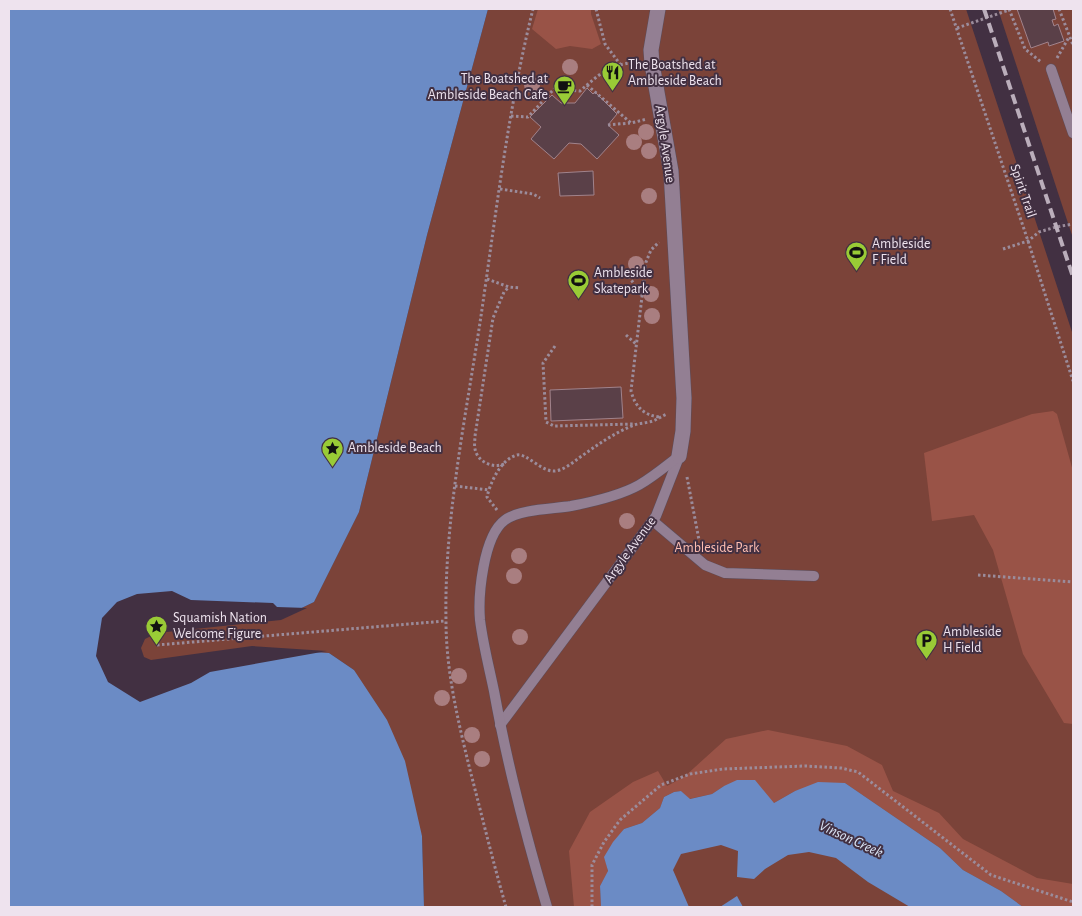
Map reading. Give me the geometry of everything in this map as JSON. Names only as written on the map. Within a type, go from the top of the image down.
[{"type":"street","name":"Argyle Avenue","points":[[658,9],[651,50],[670,171],[684,398],[683,431],[679,456]]},
{"type":"lane","points":[[1050,69],[1073,133]]},
{"type":"lane","points":[[547,907],[531,856],[500,725],[480,619],[483,565],[487,549],[495,531],[504,520],[518,514],[572,506],[606,497],[638,485],[679,456]]},
{"type":"lane","name":"Argyle Avenue","points":[[500,725],[653,521],[679,456]]},
{"type":"lane","points":[[653,521],[703,563],[726,573],[814,576]]},
{"type":"path","points":[[506,907],[458,717],[449,665],[446,621],[448,559],[455,486],[511,116],[523,50],[533,9]]},
{"type":"path","points":[[596,9],[605,44],[620,64]]},
{"type":"path","name":"Spirit Trail","points":[[950,9],[1073,381]]},
{"type":"path","points":[[1059,9],[1073,45]]},
{"type":"path","points":[[957,28],[1009,10],[1025,50],[1050,69],[1069,37]]},
{"type":"path","points":[[511,116],[528,117],[554,89],[580,90],[606,69],[620,64],[640,61],[652,64]]},
{"type":"path","points":[[587,85],[631,123]]},
{"type":"path","points":[[608,125],[631,123],[649,118]]},
{"type":"path","points":[[500,189],[532,194],[540,198]]},
{"type":"path","points":[[1003,249],[1028,241],[1039,232],[1056,226],[1073,224]]},
{"type":"path","points":[[660,418],[645,414],[638,408],[633,400],[631,391],[646,262],[655,244],[661,240]]},
{"type":"path","points":[[626,272],[642,296]]},
{"type":"path","points":[[486,279],[509,287],[520,288]]},
{"type":"path","points":[[509,287],[504,292],[493,318],[475,443],[475,450],[481,459],[490,466],[498,467],[516,455],[522,455],[541,468],[555,471],[570,465],[608,437],[636,424]]},
{"type":"path","points":[[626,335],[636,344]]},
{"type":"path","points":[[554,346],[543,363],[546,422],[554,426],[636,424],[654,421],[666,414]]},
{"type":"path","points":[[679,456],[687,478],[703,563]]},
{"type":"path","points":[[487,497],[497,473],[504,464]]},
{"type":"path","points":[[455,486],[489,490]]},
{"type":"path","points":[[978,575],[1073,582]]},
{"type":"path","points":[[157,645],[446,621]]},
{"type":"path","points":[[592,907],[592,865],[604,842],[620,820],[661,785],[690,774],[723,769],[805,766],[841,768],[858,772],[992,875],[1073,902]]},
{"type":"green space","name":"Ambleside Park","points":[[488,9],[966,9],[1073,335],[1073,907],[424,907],[422,836],[354,670],[329,653],[248,648],[150,663],[143,659],[138,648],[143,637],[156,631],[281,618],[314,602],[359,512],[427,235]]},
{"type":"green space","points":[[998,9],[1073,9],[1073,238],[1063,208]]},
{"type":"shaded area","points":[[538,9],[591,9],[601,44],[592,49],[570,46],[556,49],[532,29]]},
{"type":"shaded area","points":[[1053,411],[1057,414],[1073,471],[1073,724],[1064,723],[1023,654],[993,550],[974,515],[932,521],[924,453],[1032,414]]},
{"type":"shaded area","points":[[768,730],[847,746],[882,765],[893,791],[939,813],[963,839],[1037,878],[1073,884],[1073,907],[1023,907],[1001,891],[963,870],[940,848],[845,783],[795,791],[774,803],[724,786],[712,794],[689,799],[681,791],[674,792],[664,797],[660,808],[642,823],[624,829],[605,857],[608,872],[600,886],[601,907],[574,907],[569,851],[590,812],[633,782],[658,771],[667,786],[684,777],[726,739]]},
{"type":"water","points":[[9,9],[488,9],[427,235],[359,512],[314,602],[281,618],[156,631],[143,637],[138,648],[143,659],[150,663],[248,648],[329,653],[354,670],[387,720],[405,761],[422,836],[424,907],[9,907]]},
{"type":"water","name":"Vinson Creek","points":[[737,780],[755,780],[774,803],[795,791],[818,782],[845,783],[940,848],[963,870],[1001,891],[1023,907],[910,907],[868,882],[836,858],[809,852],[788,855],[765,869],[754,879],[737,877],[738,851],[721,845],[681,854],[673,870],[689,907],[601,907],[600,886],[608,871],[604,857],[624,829],[642,823],[660,808],[664,797],[674,792],[681,791],[690,799],[712,794]]},
{"type":"water","points":[[737,896],[743,907],[720,907]]},
{"type":"pier","points":[[172,591],[191,600],[273,603],[277,607],[307,608],[281,620],[157,633],[145,639],[141,648],[144,657],[151,660],[252,646],[327,651],[210,672],[191,683],[140,702],[108,682],[96,656],[102,618],[117,602],[137,594]]},
{"type":"building","points":[[1017,9],[1053,9],[1056,19],[1052,20],[1054,26],[1058,24],[1064,41],[1049,46],[1048,42],[1031,48]]},
{"type":"building","points":[[587,88],[593,94],[595,92],[617,114],[608,125],[619,135],[597,159],[581,144],[569,143],[554,159],[531,139],[541,127],[530,117],[552,95],[561,103],[575,103]]},
{"type":"building","points":[[593,171],[594,195],[560,196],[558,173]]},
{"type":"building","points":[[621,387],[623,418],[551,421],[550,390]]},
{"type":"railway","points":[[984,9],[1073,277]]},
{"type":"place","name":"The Boatshed at Ambleside Beach","points":[[612,92]]},
{"type":"place","name":"The Boatshed at Ambleside Beach Cafe","points":[[564,106]]},
{"type":"place","name":"Ambleside F Field","points":[[856,271]]},
{"type":"place","name":"Ambleside Skatepark","points":[[578,300]]},
{"type":"place","name":"Ambleside Beach","points":[[332,467]]},
{"type":"place","name":"Squamish Nation Welcome Figure","points":[[157,645]]},
{"type":"place","name":"Ambleside H Field","points":[[927,659]]}]
